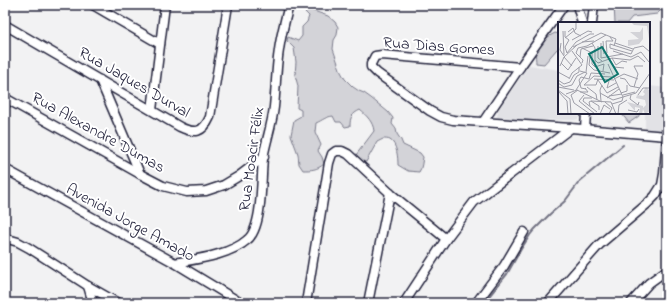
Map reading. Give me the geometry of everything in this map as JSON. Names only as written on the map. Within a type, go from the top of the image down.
[{"type":"street","points":[[93,5],[160,44]]},
{"type":"street","points":[[152,110],[165,5]]},
{"type":"street","name":"Rua Jaques Durval","points":[[5,25],[152,110],[180,128],[189,131],[197,131],[203,128],[210,117],[228,5]]},
{"type":"street","name":"Rua Moacir Félix","points":[[175,263],[222,253],[248,240],[254,232],[258,217],[264,157],[274,107],[279,49],[289,5]]},
{"type":"street","points":[[483,122],[564,5]]},
{"type":"street","points":[[577,5],[582,22]]},
{"type":"street","points":[[592,22],[594,5]]},
{"type":"street","name":"Rua Dias Gomes","points":[[483,122],[453,120],[441,117],[430,111],[377,73],[370,64],[375,56],[382,55],[520,67]]},
{"type":"street","points":[[100,80],[140,174]]},
{"type":"street","name":"Rua Alexandre Dumas","points":[[5,98],[163,186],[187,192],[206,191],[224,185],[239,176],[264,157]]},
{"type":"street","points":[[585,129],[586,114]]},
{"type":"street","points":[[483,122],[667,136],[662,185],[655,196],[599,245],[548,303]]},
{"type":"street","points":[[404,303],[446,239],[474,202],[571,128]]},
{"type":"street","points":[[306,303],[329,163],[332,154],[336,151],[342,150],[348,154],[390,193],[446,239]]},
{"type":"street","name":"Avenida Jorge Amado","points":[[5,169],[175,263],[241,303]]},
{"type":"street","points":[[368,303],[390,193]]},
{"type":"street","points":[[476,303],[504,266],[524,232]]},
{"type":"street","points":[[5,239],[18,242],[29,248],[88,286],[118,303]]},
{"type":"street","points":[[631,303],[649,283],[667,270]]},
{"type":"street","points":[[88,286],[92,303]]},
{"type":"shaded area","points":[[614,5],[666,5],[657,14],[632,17],[628,22],[615,22]]},
{"type":"shaded area","points":[[305,8],[328,16],[335,22],[338,27],[333,49],[341,72],[345,79],[353,87],[371,98],[393,118],[392,124],[396,129],[403,145],[420,153],[423,157],[419,172],[408,171],[398,165],[396,148],[388,139],[383,139],[377,142],[366,162],[358,160],[356,155],[374,131],[369,119],[360,110],[352,116],[350,126],[345,127],[341,122],[336,122],[333,116],[316,123],[315,132],[321,145],[318,151],[324,164],[316,169],[303,170],[299,164],[298,154],[291,135],[294,120],[301,116],[301,110],[297,108],[298,86],[295,75],[296,62],[294,48],[287,41],[288,37],[298,41],[302,36],[302,27],[307,22],[309,16],[304,11]]},
{"type":"shaded area","points":[[555,33],[558,34],[558,49],[544,64],[536,63],[537,49],[546,38]]},
{"type":"shaded area","points":[[529,65],[558,70],[558,114],[580,114],[578,119],[574,120],[502,120],[498,119],[497,116],[499,109]]},
{"type":"shaded area","points":[[650,86],[667,88],[667,131],[645,131],[645,114],[650,114]]},
{"type":"shaded area","points":[[622,114],[639,114],[639,116],[629,123]]},
{"type":"waterway","points":[[485,303],[507,274],[534,230],[565,201],[580,181],[623,145]]}]
